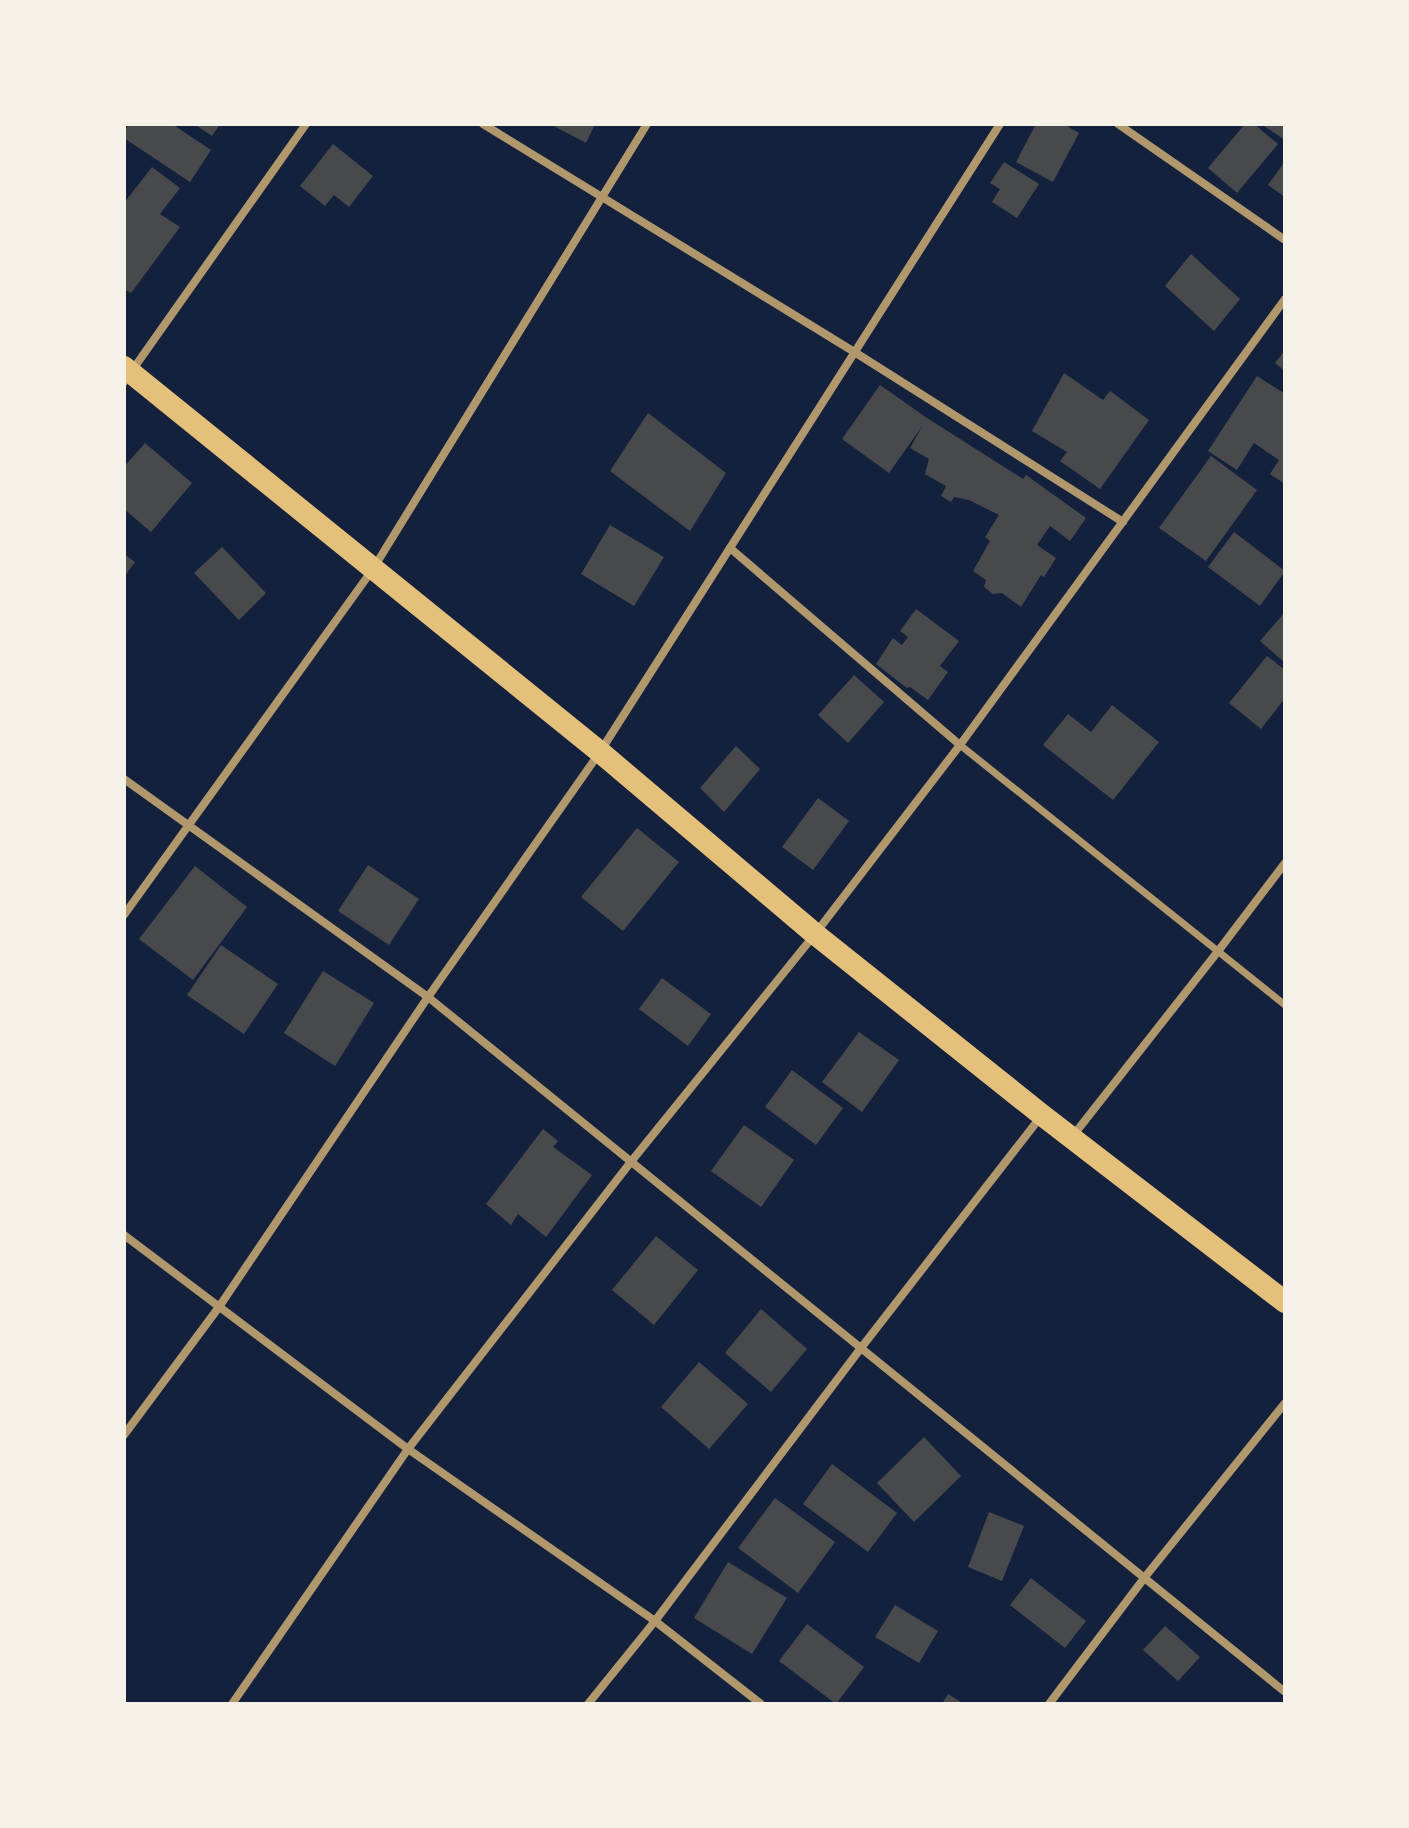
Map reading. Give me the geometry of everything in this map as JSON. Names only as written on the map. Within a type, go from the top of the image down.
[{"type":"highway","points":[[126,374],[600,752],[815,934],[1042,1115],[1285,1302]]},
{"type":"street","points":[[126,374],[306,124]]},
{"type":"street","points":[[483,124],[856,353],[1123,522]]},
{"type":"street","points":[[124,915],[373,569],[647,124]]},
{"type":"street","points":[[124,1435],[219,1307],[428,997],[600,752],[1000,124]]},
{"type":"street","points":[[1118,124],[1285,240]]},
{"type":"street","points":[[232,1704],[408,1449],[630,1163],[815,934],[960,745],[1285,299]]},
{"type":"street","points":[[730,548],[960,745],[1285,1005]]},
{"type":"street","points":[[124,779],[428,997],[1285,1692]]},
{"type":"street","points":[[1071,1137],[1285,863]]},
{"type":"street","points":[[588,1704],[1042,1115]]},
{"type":"street","points":[[124,1235],[408,1449],[655,1621],[761,1704]]},
{"type":"street","points":[[1049,1704],[1145,1577],[1285,1403]]},
{"type":"building","points":[[129,124],[172,124],[211,150],[190,182],[124,138]]},
{"type":"building","points":[[194,124],[220,124],[212,136]]},
{"type":"building","points":[[550,124],[595,124],[586,143]]},
{"type":"building","points":[[1036,124],[1063,124],[1079,133],[1053,182],[1016,162]]},
{"type":"building","points":[[1245,124],[1254,124],[1278,144],[1237,193],[1208,168]]},
{"type":"building","points":[[1261,124],[1285,124],[1285,140]]},
{"type":"building","points":[[333,144],[373,176],[349,207],[334,195],[325,206],[300,186]]},
{"type":"building","points":[[1285,161],[1285,197],[1268,185]]},
{"type":"building","points":[[1004,162],[1039,184],[1017,218],[992,202],[1000,189],[990,183]]},
{"type":"building","points":[[152,167],[180,188],[160,214],[180,227],[131,293],[124,289],[124,203]]},
{"type":"building","points":[[1191,254],[1240,299],[1214,331],[1165,286]]},
{"type":"building","points":[[1285,350],[1285,371],[1275,363]]},
{"type":"building","points":[[1064,373],[1103,400],[1110,391],[1149,420],[1100,489],[1060,461],[1067,452],[1032,431]]},
{"type":"building","points":[[1257,376],[1285,394],[1285,484],[1270,474],[1279,460],[1254,443],[1237,470],[1208,451]]},
{"type":"building","points":[[880,385],[1023,479],[1026,475],[1086,518],[1070,541],[1050,526],[1037,545],[1056,558],[1021,607],[1002,593],[993,594],[984,587],[986,580],[973,571],[990,541],[985,537],[999,515],[969,500],[954,497],[951,502],[941,496],[946,486],[925,474],[929,459],[910,448],[923,425],[889,473],[842,439]]},
{"type":"building","points":[[648,413],[726,473],[690,531],[610,471]]},
{"type":"building","points":[[145,443],[192,483],[151,532],[124,509],[124,467]]},
{"type":"building","points":[[1211,456],[1257,490],[1206,561],[1159,528]]},
{"type":"building","points":[[610,525],[664,557],[634,606],[581,574]]},
{"type":"building","points":[[1234,532],[1285,571],[1260,606],[1208,567]]},
{"type":"building","points":[[222,547],[266,593],[239,620],[194,573]]},
{"type":"building","points":[[124,554],[135,562],[124,577]]},
{"type":"building","points":[[916,609],[959,641],[940,666],[948,672],[928,700],[876,664],[893,638],[902,645],[908,637],[900,631]]},
{"type":"building","points":[[1285,612],[1285,663],[1260,641]]},
{"type":"building","points":[[1267,656],[1285,670],[1285,698],[1261,729],[1229,703]]},
{"type":"building","points":[[854,675],[884,702],[848,743],[818,715]]},
{"type":"building","points":[[1112,705],[1159,742],[1113,800],[1043,745],[1068,714],[1091,732]]},
{"type":"building","points":[[736,746],[760,769],[724,812],[700,788]]},
{"type":"building","points":[[818,798],[849,821],[813,870],[782,847]]},
{"type":"building","points":[[637,828],[679,862],[623,931],[581,897]]},
{"type":"building","points":[[368,865],[419,899],[389,945],[338,911]]},
{"type":"building","points":[[195,866],[247,907],[193,980],[139,939]]},
{"type":"building","points":[[221,945],[278,984],[244,1034],[187,995]]},
{"type":"building","points":[[323,971],[374,1003],[335,1066],[284,1033]]},
{"type":"building","points":[[662,978],[711,1014],[688,1046],[639,1009]]},
{"type":"building","points":[[859,1032],[899,1060],[862,1112],[822,1082]]},
{"type":"building","points":[[792,1070],[843,1108],[816,1145],[765,1107]]},
{"type":"building","points":[[744,1125],[794,1160],[761,1207],[711,1171]]},
{"type":"building","points":[[543,1129],[558,1141],[553,1147],[592,1175],[546,1237],[518,1214],[511,1225],[486,1204]]},
{"type":"building","points":[[656,1236],[698,1270],[654,1325],[612,1290]]},
{"type":"building","points":[[761,1309],[807,1349],[771,1392],[725,1353]]},
{"type":"building","points":[[699,1362],[748,1404],[709,1449],[661,1407]]},
{"type":"building","points":[[924,1437],[961,1476],[914,1522],[877,1483]]},
{"type":"building","points":[[832,1464],[897,1513],[868,1552],[803,1504]]},
{"type":"building","points":[[775,1498],[835,1542],[798,1593],[738,1548]]},
{"type":"building","points":[[989,1512],[1024,1526],[1002,1581],[968,1567]]},
{"type":"building","points":[[728,1562],[787,1598],[752,1654],[694,1618]]},
{"type":"building","points":[[1031,1578],[1086,1621],[1065,1648],[1010,1605]]},
{"type":"building","points":[[895,1605],[938,1631],[919,1663],[875,1637]]},
{"type":"building","points":[[807,1624],[864,1667],[836,1704],[779,1661]]},
{"type":"building","points":[[1165,1626],[1200,1657],[1178,1681],[1143,1650]]},
{"type":"building","points":[[948,1694],[964,1704],[942,1704]]}]
